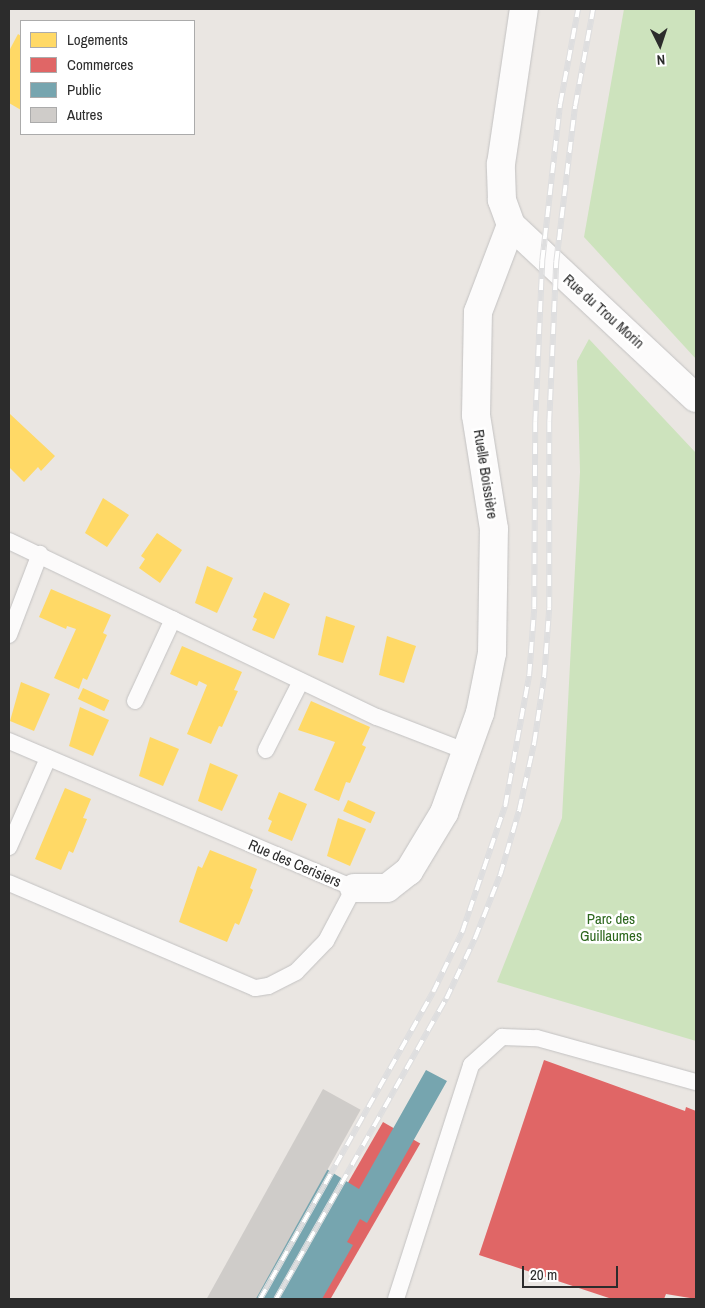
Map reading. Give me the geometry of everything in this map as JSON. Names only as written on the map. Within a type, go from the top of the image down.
[{"type":"street","points":[[511,225],[502,200],[501,164],[524,9]]},
{"type":"street","name":"Rue du Trou Morin","points":[[511,225],[696,398]]},
{"type":"street","name":"Ruelle Boissière","points":[[354,888],[387,888],[409,871],[444,813],[480,714],[495,622],[494,529],[476,415],[478,312],[511,225]]},
{"type":"lane","points":[[9,541],[40,554],[385,721],[465,751]]},
{"type":"lane","points":[[9,635],[40,554]]},
{"type":"lane","points":[[136,701],[173,619]]},
{"type":"lane","points":[[266,750],[301,681]]},
{"type":"lane","name":"Rue des Cerisiers","points":[[9,741],[354,888],[326,941],[296,972],[268,986],[255,988],[9,883]]},
{"type":"lane","points":[[9,847],[48,758]]},
{"type":"lane","points":[[396,1299],[471,1065],[502,1036],[537,1038],[696,1082]]},
{"type":"green space","points":[[624,9],[696,9],[696,359],[584,237]]},
{"type":"green space","name":"Parc des Guillaumes","points":[[589,339],[696,453],[696,1041],[497,982],[562,818],[580,472],[577,361]]},
{"type":"building: Logements","points":[[18,34],[20,35],[20,109],[9,103],[9,51]]},
{"type":"building: Logements","points":[[10,414],[55,456],[41,471],[38,467],[24,482],[9,467]]},
{"type":"building: Logements","points":[[103,498],[129,515],[107,547],[85,533]]},
{"type":"building: Logements","points":[[157,533],[182,550],[160,583],[139,568],[145,559],[141,556]]},
{"type":"building: Logements","points":[[207,566],[233,578],[217,613],[195,603]]},
{"type":"building: Logements","points":[[51,589],[111,615],[103,633],[107,635],[87,680],[83,678],[79,689],[54,678],[76,629],[67,626],[66,629],[39,617]]},
{"type":"building: Logements","points":[[264,592],[290,604],[274,639],[252,630],[257,619],[253,617]]},
{"type":"building: Logements","points":[[326,616],[355,626],[343,663],[318,655]]},
{"type":"building: Logements","points":[[387,636],[416,646],[404,683],[379,675]]},
{"type":"building: Logements","points":[[182,646],[242,672],[234,690],[238,691],[222,727],[219,726],[211,744],[187,734],[207,685],[199,681],[197,686],[170,674]]},
{"type":"building: Logements","points":[[21,682],[50,694],[34,731],[10,721]]},
{"type":"building: Logements","points":[[83,688],[109,700],[104,711],[78,699]]},
{"type":"building: Logements","points":[[311,701],[370,727],[362,745],[366,747],[350,783],[346,782],[339,801],[314,790],[335,742],[298,730]]},
{"type":"building: Logements","points":[[80,707],[109,720],[93,756],[69,746]]},
{"type":"building: Logements","points":[[150,737],[179,749],[163,786],[139,776]]},
{"type":"building: Logements","points":[[210,763],[238,775],[222,811],[198,801]]},
{"type":"building: Logements","points":[[65,788],[91,799],[83,818],[87,819],[73,853],[69,851],[61,870],[35,859]]},
{"type":"building: Logements","points":[[279,792],[307,804],[292,841],[268,831],[272,821],[268,819]]},
{"type":"building: Logements","points":[[348,800],[375,812],[371,823],[343,811]]},
{"type":"building: Logements","points":[[338,818],[366,829],[350,866],[327,856]]},
{"type":"building: Logements","points":[[210,850],[257,869],[250,888],[253,890],[239,925],[235,923],[227,942],[179,922],[198,866],[202,868]]},
{"type":"building: Commerces","points":[[544,1060],[685,1111],[686,1107],[696,1111],[696,1299],[666,1294],[664,1299],[612,1299],[479,1255]]},
{"type":"building: Commerces","points":[[383,1122],[420,1144],[330,1299],[281,1299]]},
{"type":"building: Public","points":[[426,1070],[447,1081],[367,1223],[360,1219],[347,1242],[353,1245],[322,1299],[227,1299],[245,1267],[240,1264],[275,1202],[280,1205],[307,1157],[359,1189]]},
{"type":"building: Autres","points":[[323,1089],[361,1110],[256,1299],[207,1299]]},
{"type":"railway","points":[[260,1299],[433,992],[462,932],[505,806],[529,675],[534,608],[535,422],[542,261],[560,104],[578,9]]},
{"type":"railway","points":[[276,1299],[446,999],[475,938],[500,875],[519,810],[534,743],[544,676],[549,608],[549,422],[556,262],[575,106],[593,9]]}]
